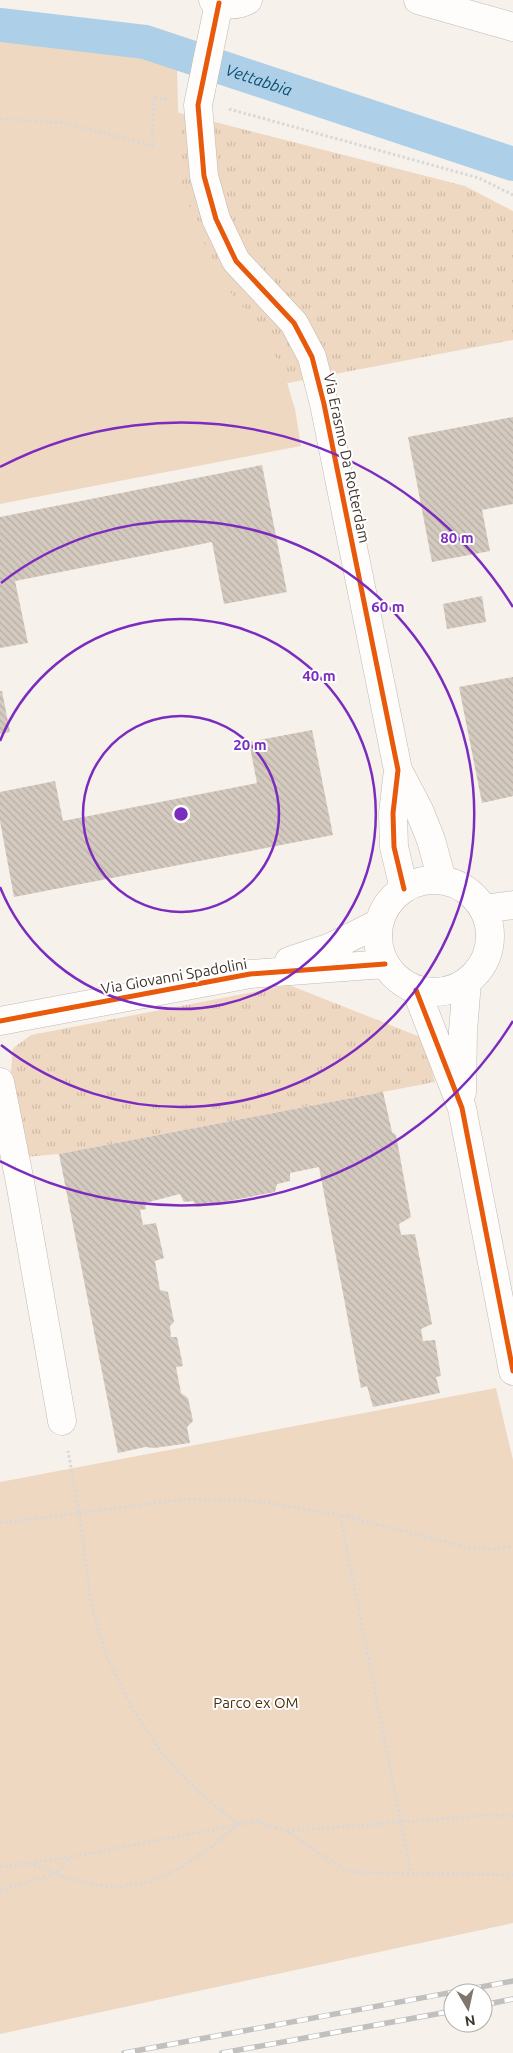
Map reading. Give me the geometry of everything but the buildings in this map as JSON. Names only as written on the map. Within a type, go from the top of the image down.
[{"type":"street","points":[[216,7],[233,5],[248,0]]},
{"type":"street","points":[[418,0],[513,27]]},
{"type":"street","name":"Via Erasmo Da Rotterdam","points":[[216,7],[198,105],[204,176],[216,219],[236,261],[294,323],[312,357],[330,433],[398,770],[419,810],[431,840],[442,880]]},
{"type":"street","name":"Via Erasmo Da Rotterdam","points":[[398,770],[393,813],[394,847],[404,889]]},
{"type":"street","points":[[442,880],[466,890],[476,898],[484,909],[490,929],[501,940],[467,982],[442,992],[416,990],[398,980],[385,964],[378,944],[379,923],[383,911],[390,901],[404,889],[422,881],[442,880]]},
{"type":"street","points":[[484,909],[513,905]]},
{"type":"street","name":"Via Giovanni Spadolini","points":[[250,974],[331,947],[379,923]]},
{"type":"street","name":"Via Giovanni Spadolini","points":[[0,1021],[250,974],[385,964]]},
{"type":"street","points":[[462,1108],[462,1030],[467,982]]},
{"type":"street","points":[[416,990],[462,1108],[513,1371]]},
{"type":"street","points":[[0,1082],[20,1182],[62,1421]]},
{"type":"path","points":[[0,119],[64,123],[152,146],[154,98],[171,101]]},
{"type":"path","points":[[226,108],[479,178],[513,195]]},
{"type":"path","points":[[62,1421],[79,1512],[92,1609],[107,1657],[132,1708],[162,1752],[194,1788],[238,1824]]},
{"type":"path","points":[[0,1523],[187,1499],[256,1501],[340,1514],[470,1548],[495,1549],[513,1546]]},
{"type":"path","points":[[340,1514],[411,1873]]},
{"type":"path","points":[[286,1832],[491,1815],[513,1816]]},
{"type":"path","points":[[0,1867],[71,1857],[258,1821],[286,1832],[348,1872],[513,1875]]},
{"type":"path","points":[[28,1863],[67,1878],[113,1888],[150,1882],[187,1864],[214,1845],[238,1824]]},
{"type":"path","points":[[0,1890],[55,1874],[71,1857]]},
{"type":"green space","points":[[43,37],[177,66],[180,183],[218,278],[263,330],[285,376],[295,409],[301,446],[0,504],[0,38]]},
{"type":"green space","points":[[168,110],[465,186],[513,211],[513,340],[0,438]]},
{"type":"green space","points":[[289,985],[423,1038],[435,1082],[59,1154],[24,1157],[9,1090],[13,1048],[31,1035]]},
{"type":"green space","name":"Parco ex OM","points":[[496,1388],[513,1460],[513,1923],[0,2034],[0,1482]]},
{"type":"waterway","name":"Vettabbia","points":[[0,25],[145,42],[513,164]]},
{"type":"railway","points":[[124,2053],[513,1981]]},
{"type":"railway","points":[[493,2003],[513,1999]]},
{"type":"railway","points":[[222,2053],[443,2013]]},
{"type":"cycle path","points":[[219,3],[198,105],[204,176],[216,219],[236,261],[294,323],[312,357],[324,404],[398,770],[393,813],[394,847],[404,889]]},
{"type":"cycle path","points":[[0,1021],[250,974],[385,964]]},
{"type":"cycle path","points":[[416,990],[462,1108],[513,1371]]}]
